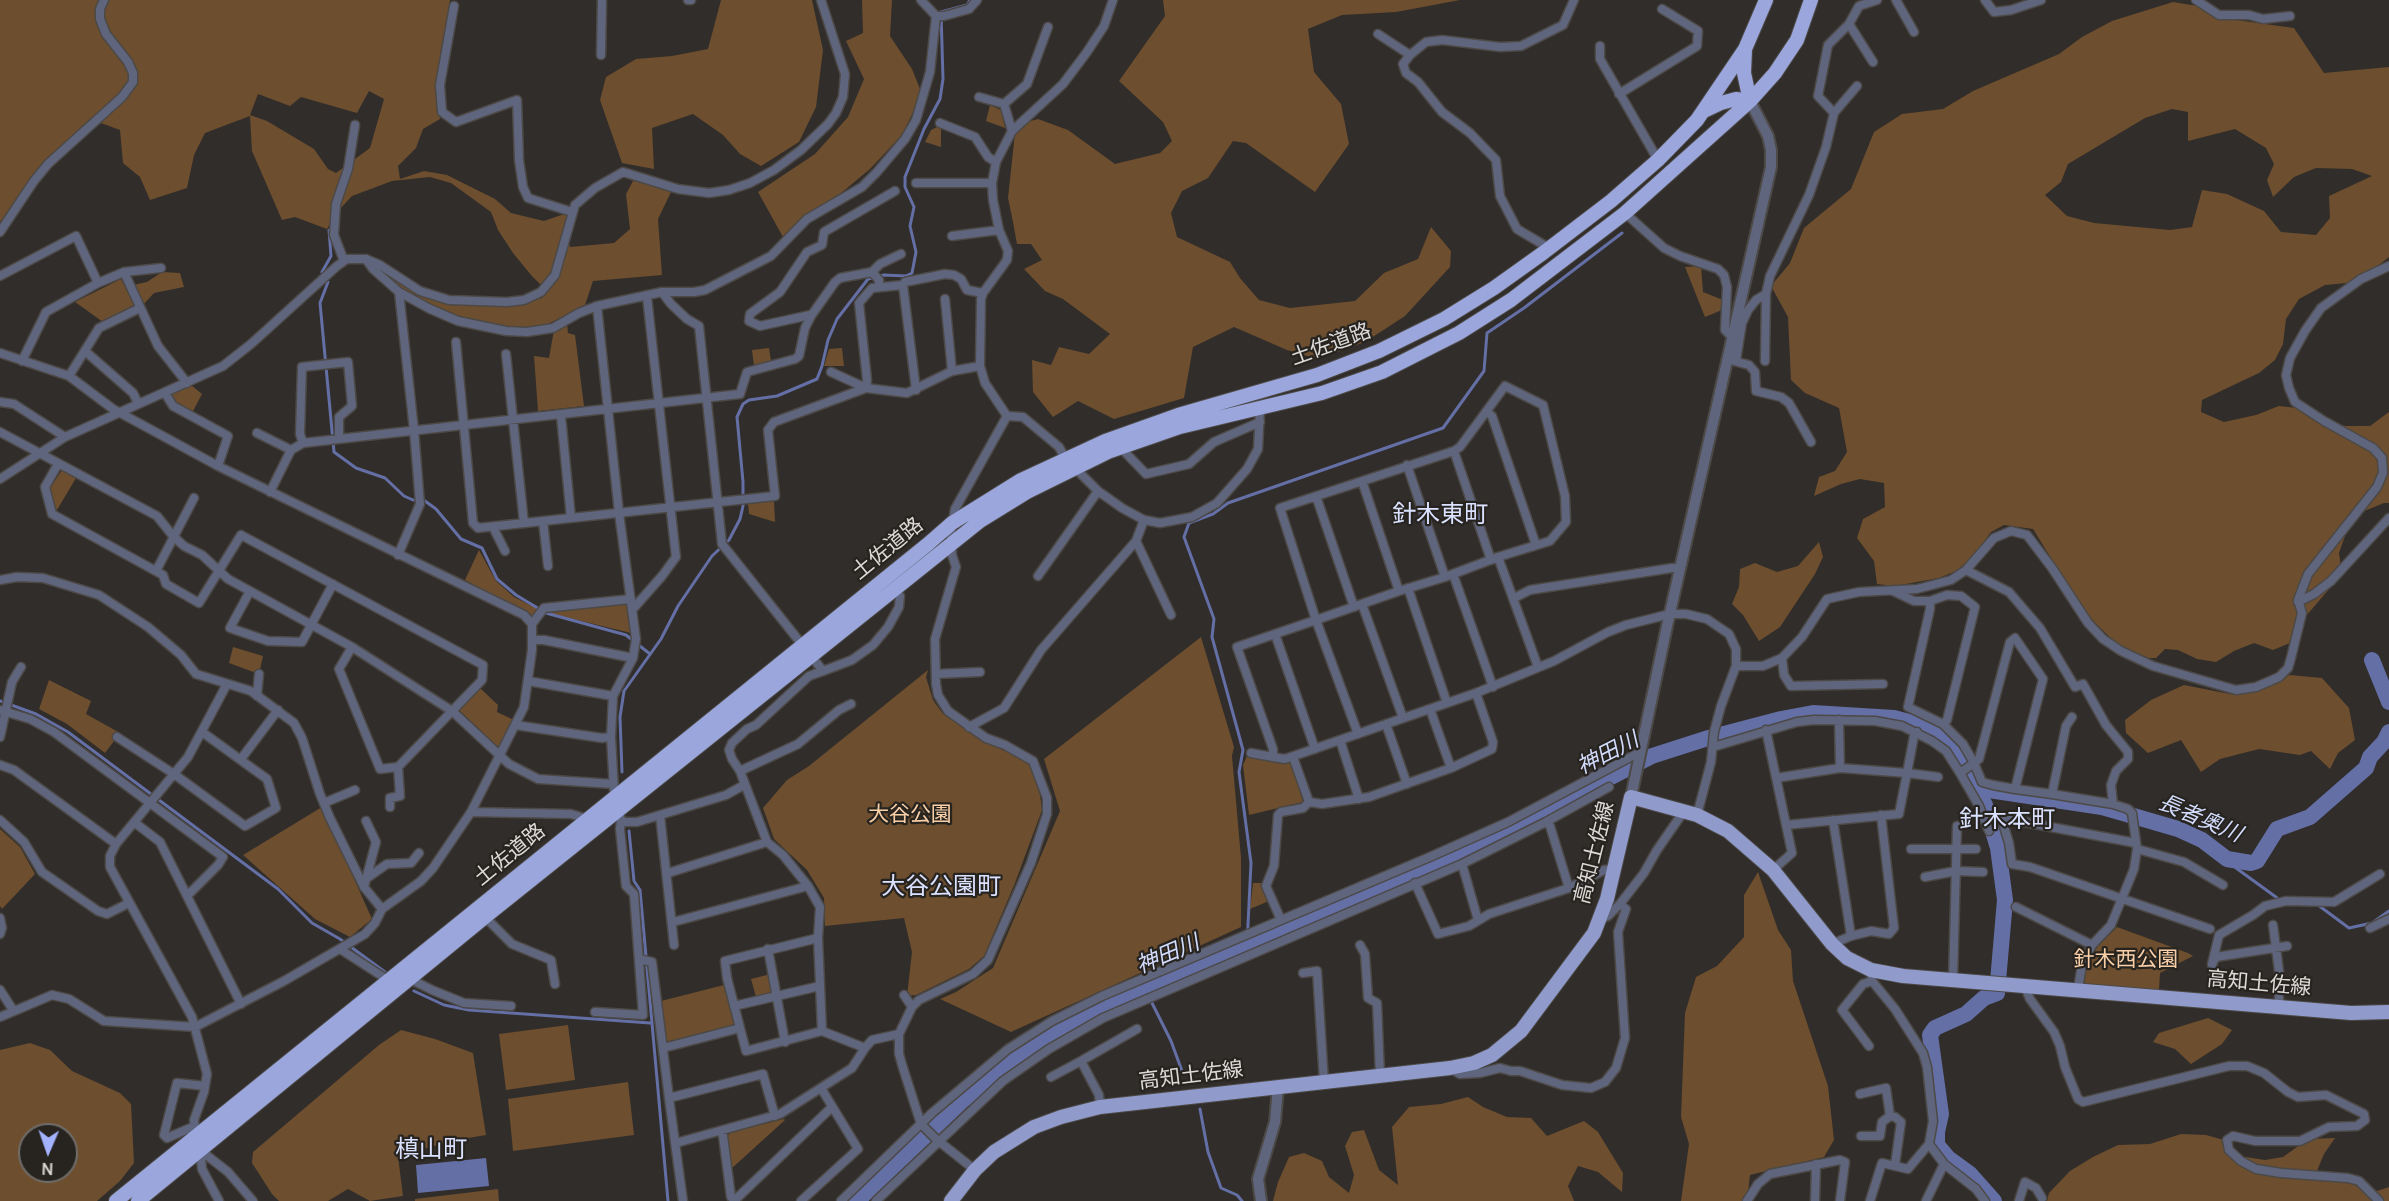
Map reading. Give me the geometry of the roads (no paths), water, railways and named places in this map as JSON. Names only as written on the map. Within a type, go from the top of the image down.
[{"type":"highway","points":[[1704,111],[1736,99],[1750,101],[1744,73],[1745,49],[1766,0]]},
{"type":"highway","name":"土佐道路","points":[[138,1201],[485,917],[617,803],[807,650],[952,523],[1021,480],[1180,427],[1260,416],[1382,372],[1459,333],[1510,300],[1624,213],[1750,101],[1775,73],[1797,40],[1812,0]]},
{"type":"highway","name":"土佐道路","points":[[807,650],[893,589],[980,521],[1105,441],[1178,415],[1317,375],[1379,351],[1444,319],[1494,288],[1611,201],[1658,160],[1704,111],[1745,49]]},
{"type":"highway","name":"土佐道路","points":[[116,1201],[195,1131],[388,980],[587,819],[617,803]]},
{"type":"main road","name":"高知土佐線","points":[[951,1201],[975,1170],[994,1152],[1034,1127],[1061,1117],[1100,1107],[1450,1068],[1474,1063],[1492,1055],[1521,1031],[1586,947],[1594,933],[1607,899],[1631,797],[1690,813],[1728,831],[1773,870],[1832,944],[1871,975],[2024,985],[2351,1013],[2389,1012]]},
{"type":"street","points":[[0,232],[48,164],[122,97],[133,82],[133,73],[128,62],[106,34],[100,20],[100,9],[104,0]]},
{"type":"street","points":[[601,55],[602,0]]},
{"type":"street","points":[[0,479],[65,437],[117,411],[187,383],[234,358],[344,261],[366,259],[380,265],[420,291],[449,300],[507,302],[524,300],[541,292],[555,274],[575,205],[596,188],[623,172],[678,189],[709,193],[729,190],[750,183],[774,170],[801,150],[828,124],[843,97],[845,74],[821,0]]},
{"type":"street","points":[[921,0],[936,16],[969,9],[977,0]]},
{"type":"street","points":[[1007,416],[985,382],[980,366],[982,294],[1007,260],[1008,251],[999,230],[992,183],[996,162],[1012,131],[1063,84],[1104,27],[1113,0]]},
{"type":"street","points":[[1549,248],[1517,229],[1500,196],[1496,160],[1470,133],[1442,112],[1418,82],[1406,73],[1403,64],[1426,42],[1442,40],[1500,47],[1521,46],[1563,25],[1574,0]]},
{"type":"street","points":[[1833,113],[1818,96],[1828,45],[1849,24],[1859,6],[1877,0]]},
{"type":"street","points":[[1896,0],[1914,32]]},
{"type":"street","points":[[1985,0],[1994,12],[2011,10],[2041,0]]},
{"type":"street","points":[[2196,0],[2219,15],[2249,15],[2263,19],[2290,16]]},
{"type":"street","points":[[454,6],[440,85],[442,112],[456,122],[517,100],[519,160],[523,186],[528,198],[572,212]]},
{"type":"street","points":[[1619,94],[1696,46],[1698,31],[1662,9]]},
{"type":"street","points":[[366,259],[373,269],[399,292],[430,309],[459,321],[506,331],[527,332],[554,328],[579,313],[597,306],[662,292],[705,290],[771,256],[807,219],[862,187],[905,138],[916,120],[930,72],[936,16]]},
{"type":"street","points":[[1849,24],[1873,63]]},
{"type":"street","points":[[1004,104],[1027,84],[1048,27]]},
{"type":"street","points":[[1378,34],[1410,55]]},
{"type":"street","points":[[1600,46],[1600,59],[1658,160]]},
{"type":"street","points":[[1765,361],[1767,294],[1770,276],[1809,195],[1820,166],[1833,113],[1857,86]]},
{"type":"street","points":[[979,97],[1004,104]]},
{"type":"street","points":[[1731,360],[1732,338],[1770,168],[1771,150],[1768,136],[1750,101]]},
{"type":"street","points":[[1004,104],[1012,131]]},
{"type":"street","points":[[940,123],[975,137],[988,157],[996,162]]},
{"type":"street","points":[[344,261],[334,235],[336,204],[348,169],[355,125]]},
{"type":"street","points":[[916,183],[992,183]]},
{"type":"street","points":[[811,316],[760,326],[748,321],[750,314],[780,292],[807,252],[822,245],[824,232],[895,191]]},
{"type":"street","points":[[1624,213],[1664,248],[1718,269],[1724,275],[1727,287],[1725,330],[1732,338]]},
{"type":"street","points":[[952,236],[999,230]]},
{"type":"street","points":[[0,276],[76,236],[98,283]]},
{"type":"street","points":[[866,388],[859,303],[872,288],[880,264],[901,254]]},
{"type":"street","points":[[1736,666],[1763,666],[1782,658],[1802,637],[1827,599],[1859,592],[1893,591],[1936,585],[1951,580],[1966,570],[1994,538],[2011,531],[2027,535],[2088,623],[2103,639],[2121,651],[2153,666],[2236,690],[2279,677],[2288,668],[2302,613],[2298,602],[2308,574],[2377,487],[2383,473],[2383,461],[2373,448],[2295,402],[2286,375],[2290,358],[2304,330],[2321,308],[2361,279],[2389,266]]},
{"type":"street","points":[[22,360],[46,312],[98,283],[124,272],[161,268]]},
{"type":"street","points":[[124,272],[158,346],[187,383]]},
{"type":"street","points":[[903,285],[905,282],[945,274],[954,275],[961,279],[967,290],[982,294]]},
{"type":"street","points":[[270,492],[291,450],[303,443],[561,416],[740,394],[747,372],[799,356],[805,328],[811,316],[840,278],[876,278],[903,285]]},
{"type":"street","points":[[903,285],[916,390]]},
{"type":"street","points":[[398,555],[420,501],[399,292]]},
{"type":"street","points":[[662,292],[670,304],[699,326],[717,503],[724,547],[823,670]]},
{"type":"street","points":[[1631,797],[1680,568],[1731,360],[1748,310],[1756,300],[1767,294]]},
{"type":"street","points":[[632,609],[675,561],[647,297]]},
{"type":"street","points":[[945,298],[952,371]]},
{"type":"street","points":[[595,1012],[643,1015],[643,960],[634,894],[626,886],[611,737],[612,696],[634,654],[636,639],[619,513],[597,306]]},
{"type":"street","points":[[69,376],[99,328],[140,308]]},
{"type":"street","points":[[456,342],[473,523],[478,528],[775,496],[768,430],[774,422],[866,388]]},
{"type":"street","points":[[85,351],[133,393],[138,403]]},
{"type":"street","points":[[0,353],[69,376],[117,411],[218,466],[524,615],[532,624]]},
{"type":"street","points":[[506,354],[524,523]]},
{"type":"street","points":[[1731,360],[1749,365],[1755,372],[1756,392],[1781,397],[1789,403],[1811,442]]},
{"type":"street","points":[[303,443],[300,434],[302,367],[348,362],[352,406],[339,417],[339,439]]},
{"type":"street","points":[[831,372],[866,388],[907,393],[952,371],[980,366]]},
{"type":"street","points":[[1273,757],[1274,749],[1238,647],[1316,620],[1449,575],[1494,559],[1550,541],[1566,522],[1565,496],[1543,405],[1505,386],[1460,447],[1454,451],[1280,508],[1316,620],[1358,734]]},
{"type":"street","points":[[165,393],[173,406],[228,436],[218,466]]},
{"type":"street","points":[[0,402],[14,404],[65,437]]},
{"type":"street","points":[[1487,412],[1492,416],[1536,545]]},
{"type":"street","points":[[561,416],[571,518]]},
{"type":"street","points":[[1007,416],[1023,417],[1059,447],[1069,463],[1098,490],[1122,508],[1144,520],[1160,523],[1181,520],[1202,513],[1217,503],[1247,469],[1258,448],[1260,416]]},
{"type":"street","points":[[975,1170],[922,1125],[899,1053],[900,1034],[912,1007],[919,1000],[973,974],[988,960],[1031,863],[1047,814],[1047,798],[1032,761],[1021,753],[986,738],[969,727],[941,704],[938,695],[935,639],[956,567],[951,543],[955,509],[1007,416]]},
{"type":"street","points":[[1121,448],[1146,474],[1190,464],[1214,442],[1260,416]]},
{"type":"street","points":[[0,432],[157,516],[173,536],[184,546],[202,555],[219,573],[352,647],[452,711],[509,764],[538,779],[617,803]]},
{"type":"street","points":[[257,433],[291,450]]},
{"type":"street","points":[[1454,451],[1494,559],[1514,598],[1538,667]]},
{"type":"street","points":[[58,464],[45,487],[52,514],[163,574],[166,584],[199,603],[241,535],[483,665],[482,680],[398,767],[380,769],[339,669],[352,647]]},
{"type":"street","points":[[1407,465],[1493,687]]},
{"type":"street","points":[[1362,481],[1448,703]]},
{"type":"street","points":[[1038,576],[1098,490]]},
{"type":"street","points":[[1316,496],[1403,718]]},
{"type":"street","points":[[156,571],[194,498]]},
{"type":"street","points":[[2298,602],[2314,594],[2331,581],[2389,518]]},
{"type":"street","points":[[969,727],[1004,708],[1041,650],[1136,541],[1144,520]]},
{"type":"street","points":[[543,521],[548,566]]},
{"type":"street","points":[[493,527],[505,551]]},
{"type":"street","points":[[1136,541],[1171,615]]},
{"type":"street","points":[[1514,598],[1530,590],[1680,568]]},
{"type":"street","points":[[1966,570],[2009,592],[2040,628],[2075,687],[2083,684],[2106,725],[2128,752],[2128,759],[2116,771],[2111,785],[2113,804]]},
{"type":"street","points":[[0,580],[17,577],[43,578],[99,595],[148,627],[181,655],[196,674],[251,691],[294,723],[302,738],[324,803],[364,887],[382,909]]},
{"type":"street","points":[[250,591],[230,628],[268,641],[302,642],[333,584]]},
{"type":"street","points":[[822,1031],[818,938],[820,907],[808,886],[783,855],[767,842],[740,771],[729,750],[732,742],[747,729],[756,725],[809,676],[852,660],[873,645],[888,627],[899,607],[900,596],[893,589]]},
{"type":"street","points":[[1893,591],[1914,601],[1930,601],[1947,595],[1961,596],[1975,607],[1947,720],[1943,724]]},
{"type":"street","points":[[0,1017],[52,995],[69,999],[104,1021],[195,1027],[241,1004],[365,934],[375,923],[382,909],[421,881],[433,868],[471,812],[501,757],[524,707],[532,624],[542,611],[631,599]]},
{"type":"street","points":[[1930,601],[1908,707],[1943,724],[1963,744],[1967,768],[1989,831]]},
{"type":"street","points":[[1251,753],[1284,759],[1315,749],[1493,687],[1608,632],[1670,614],[1686,614],[1707,620],[1729,634],[1736,649],[1736,666],[1727,688],[1690,813],[1657,850],[1644,873],[1620,904],[1608,916],[1599,920]]},
{"type":"street","points":[[1275,634],[1315,749]]},
{"type":"street","points":[[1967,768],[1979,759],[2010,642],[2015,638],[2043,679],[2015,789]]},
{"type":"street","points":[[532,640],[634,654]]},
{"type":"street","points":[[1782,658],[1784,675],[1791,686],[1883,684]]},
{"type":"street","points":[[0,737],[3,711],[12,682],[21,667]]},
{"type":"street","points":[[936,674],[980,672]]},
{"type":"street","points":[[257,696],[259,674]]},
{"type":"street","points":[[528,681],[612,696]]},
{"type":"street","points":[[219,1201],[202,1169],[195,1131],[194,1120],[207,1074],[192,1017],[110,867],[110,856],[116,844],[188,757],[227,684]]},
{"type":"street","points":[[1309,802],[1322,804],[1359,799],[1451,768],[1491,749],[1493,742],[1476,693]]},
{"type":"street","points":[[740,771],[798,744],[839,710],[851,704]]},
{"type":"street","points":[[1430,709],[1451,768]]},
{"type":"street","points":[[241,759],[278,710]]},
{"type":"street","points":[[3,711],[30,719],[54,732],[223,858],[187,896]]},
{"type":"street","points":[[2052,794],[2066,726],[2072,717]]},
{"type":"street","points":[[1713,740],[1814,720],[1875,721],[1902,726],[1917,732],[1946,751],[1982,782],[2113,804],[2128,809],[2132,816],[2136,846],[2134,869],[2111,925],[2092,945],[2082,964],[2078,990]]},
{"type":"street","points":[[1839,720],[1840,768]]},
{"type":"street","points":[[1386,724],[1407,784]]},
{"type":"street","points":[[515,725],[602,738],[611,737]]},
{"type":"street","points":[[1766,730],[1792,853],[1773,870]]},
{"type":"street","points":[[117,737],[174,774],[245,826],[276,808],[267,779],[202,732]]},
{"type":"street","points":[[1786,825],[1899,814],[1914,736],[1917,732]]},
{"type":"street","points":[[1340,740],[1359,799]]},
{"type":"street","points":[[841,1201],[1008,1049],[1052,1021],[1102,996],[1508,822],[1639,755]]},
{"type":"street","points":[[1293,756],[1309,802]]},
{"type":"street","points":[[0,765],[14,770],[116,844]]},
{"type":"street","points":[[390,807],[390,798],[400,796],[398,767]]},
{"type":"street","points":[[1776,778],[1840,768],[1938,777]]},
{"type":"street","points":[[617,803],[624,822],[637,822],[726,795],[744,785]]},
{"type":"street","points":[[876,1201],[937,1140],[1002,1081],[1049,1049],[1103,1018],[1462,864],[1609,787]]},
{"type":"street","points":[[324,803],[355,790]]},
{"type":"street","points":[[1281,920],[1266,886],[1274,866],[1278,815],[1281,812],[1303,808],[1309,802]]},
{"type":"street","points":[[471,812],[571,814],[587,819]]},
{"type":"street","points":[[1832,944],[1871,931],[1889,934],[1894,928],[1881,814]]},
{"type":"street","points":[[660,815],[674,945]]},
{"type":"street","points":[[2210,929],[2030,867],[2012,864],[2010,843],[2002,820],[2008,819],[2136,846],[2184,862],[2223,885]]},
{"type":"street","points":[[0,820],[24,842],[42,872],[98,911],[107,914],[129,903]]},
{"type":"street","points":[[1833,820],[1851,936]]},
{"type":"street","points":[[364,887],[376,842],[366,821]]},
{"type":"street","points":[[134,822],[160,842],[241,1004]]},
{"type":"street","points":[[1546,822],[1550,826],[1569,888]]},
{"type":"street","points":[[1953,980],[1958,826]]},
{"type":"street","points":[[668,873],[767,842]]},
{"type":"street","points":[[1911,849],[1976,849]]},
{"type":"street","points":[[368,878],[387,864],[411,863],[419,853]]},
{"type":"street","points":[[1462,864],[1478,920]]},
{"type":"street","points":[[1415,883],[1438,934],[1469,926],[1518,903],[1569,888],[1604,870],[1615,869]]},
{"type":"street","points":[[1925,877],[1956,871],[1983,872]]},
{"type":"street","points":[[2214,974],[2212,964],[2219,935],[2265,906],[2283,902],[2334,902],[2380,874]]},
{"type":"street","points":[[673,922],[808,886]]},
{"type":"street","points":[[1450,1068],[1460,1074],[1480,1073],[1500,1068],[1520,1071],[1562,1085],[1591,1088],[1605,1082],[1616,1068],[1625,1038],[1618,932],[1626,909],[1620,904]]},
{"type":"street","points":[[2016,907],[2092,945]]},
{"type":"street","points":[[485,917],[512,944],[551,960],[555,984]]},
{"type":"street","points":[[0,918],[2,928],[0,934]]},
{"type":"street","points":[[2370,928],[2389,919]]},
{"type":"street","points":[[2273,925],[2279,971],[2279,1007]]},
{"type":"street","points":[[818,938],[724,962],[746,1051],[822,1031],[865,1047]]},
{"type":"street","points":[[1360,945],[1365,954],[1368,999],[1377,1003],[1380,1076]]},
{"type":"street","points":[[2212,964],[2216,957],[2288,946]]},
{"type":"street","points":[[341,949],[388,980]]},
{"type":"street","points":[[768,949],[785,1042]]},
{"type":"street","points":[[643,960],[652,962],[654,973],[683,1201]]},
{"type":"street","points":[[1303,973],[1317,971],[1324,1082]]},
{"type":"street","points":[[1869,1046],[1842,1010],[1871,975],[1923,1053],[1933,1121],[1929,1144],[1908,1168],[1882,1162],[1870,1201]]},
{"type":"street","points":[[410,978],[464,1003],[511,1006]]},
{"type":"street","points":[[2024,985],[2030,999],[2054,1032],[2078,1099],[2083,1102],[2229,1066],[2247,1066],[2264,1073],[2298,1097],[2326,1095],[2364,1114],[2365,1120],[2357,1126],[2329,1127],[2300,1142],[2255,1141],[2234,1136],[2227,1140],[2229,1150],[2241,1161],[2256,1169],[2359,1181],[2370,1189],[2379,1201]]},
{"type":"street","points":[[734,1006],[820,986]]},
{"type":"street","points":[[0,990],[14,1010]]},
{"type":"street","points":[[904,995],[912,1007]]},
{"type":"street","points":[[663,1048],[740,1028]]},
{"type":"street","points":[[1052,1077],[1137,1029]]},
{"type":"street","points":[[676,1143],[775,1116],[852,1068],[872,1040],[900,1034]]},
{"type":"street","points":[[1081,1061],[1099,1095],[1100,1107]]},
{"type":"street","points":[[669,1098],[763,1074],[775,1116]]},
{"type":"street","points":[[195,1131],[167,1138],[164,1135],[177,1083],[205,1086]]},
{"type":"street","points":[[1261,1201],[1257,1179],[1275,1122],[1278,1087]]},
{"type":"street","points":[[801,1201],[858,1149],[821,1088]]},
{"type":"street","points":[[1860,1094],[1886,1088],[1890,1116]]},
{"type":"street","points":[[721,1131],[731,1197],[734,1200],[832,1107]]},
{"type":"street","points":[[1861,1136],[1880,1136],[1882,1122],[1890,1116],[1895,1116],[1901,1122],[1895,1165]]},
{"type":"street","points":[[1929,1144],[1944,1164],[1976,1189],[1985,1201]]},
{"type":"street","points":[[200,1150],[228,1172],[254,1201]]},
{"type":"street","points":[[1747,1201],[1758,1184],[1770,1174],[1840,1160],[1845,1161],[1840,1201]]},
{"type":"street","points":[[1815,1201],[1816,1164]]},
{"type":"street","points":[[1926,1201],[1944,1164]]},
{"type":"street","points":[[2019,1201],[2025,1182],[2036,1188],[2042,1198]]},
{"type":"water","points":[[486,1158],[489,1186],[418,1193],[416,1165]]},
{"type":"waterway","points":[[622,772],[620,717],[624,691],[661,639],[678,606],[712,556],[729,540],[740,519],[743,506],[743,482],[737,417],[743,404],[749,400],[777,396],[817,379],[828,340],[837,319],[868,279],[884,275],[906,276],[912,273],[916,252],[910,226],[914,207],[905,187],[905,177],[924,129],[940,99],[943,79],[941,12],[967,5],[970,0]]},
{"type":"waterway","points":[[322,272],[331,256],[329,230]]},
{"type":"waterway","points":[[1247,945],[1251,863],[1239,772],[1243,750],[1212,637],[1214,619],[1184,537],[1189,523],[1213,514],[1228,503],[1443,428],[1484,371],[1487,333],[1524,308],[1622,233]]},
{"type":"waterway","points":[[328,282],[320,303],[334,452],[356,468],[385,478],[404,496],[413,500],[425,501],[436,509],[461,539],[482,548],[497,579],[516,595],[546,613],[626,635],[650,654]]},
{"type":"waterway","name":"長者奥川","points":[[2372,660],[2389,702]]},
{"type":"waterway","points":[[0,701],[36,714],[68,732],[278,889],[312,923],[340,939],[385,972]]},
{"type":"waterway","name":"神田川","points":[[857,1201],[962,1101],[1025,1052],[1079,1018],[1465,852],[1652,756],[1705,739],[1813,713],[1894,718],[1924,726],[1945,742],[1958,758],[1985,805],[1998,848],[2005,900],[1997,993],[1984,998],[1966,1014],[1935,1028],[1930,1035],[1941,1114],[1937,1145],[1948,1158],[1970,1174],[1994,1201]]},
{"type":"waterway","name":"長者奥川","points":[[1973,784],[1989,790],[2102,807],[2178,829],[2202,840],[2227,859],[2251,863],[2257,861],[2277,829],[2310,817],[2366,768],[2370,757],[2384,742],[2389,732]]},
{"type":"waterway","points":[[629,831],[634,881],[640,890],[668,1201]]},
{"type":"waterway","points":[[2227,859],[2280,900]]},
{"type":"waterway","points":[[2318,905],[2349,928],[2372,923],[2389,911]]},
{"type":"waterway","name":"神田川","points":[[1145,989],[1148,995]]},
{"type":"waterway","points":[[414,991],[444,1005],[469,1010],[650,1023]]},
{"type":"waterway","points":[[1151,1001],[1171,1041],[1182,1071]]},
{"type":"waterway","points":[[1200,1109],[1208,1152],[1221,1188],[1237,1195],[1242,1201]]},
{"type":"district","name":"針木東町","points":[[1440,515]]},
{"type":"district","name":"針木本町","points":[[2007,820]]},
{"type":"district","name":"大谷公園町","points":[[941,887]]},
{"type":"district","name":"槙山町","points":[[431,1150]]},
{"type":"park label","name":"大谷公園","points":[[910,815]]},
{"type":"park label","name":"針木西公園","points":[[2126,960]]}]
